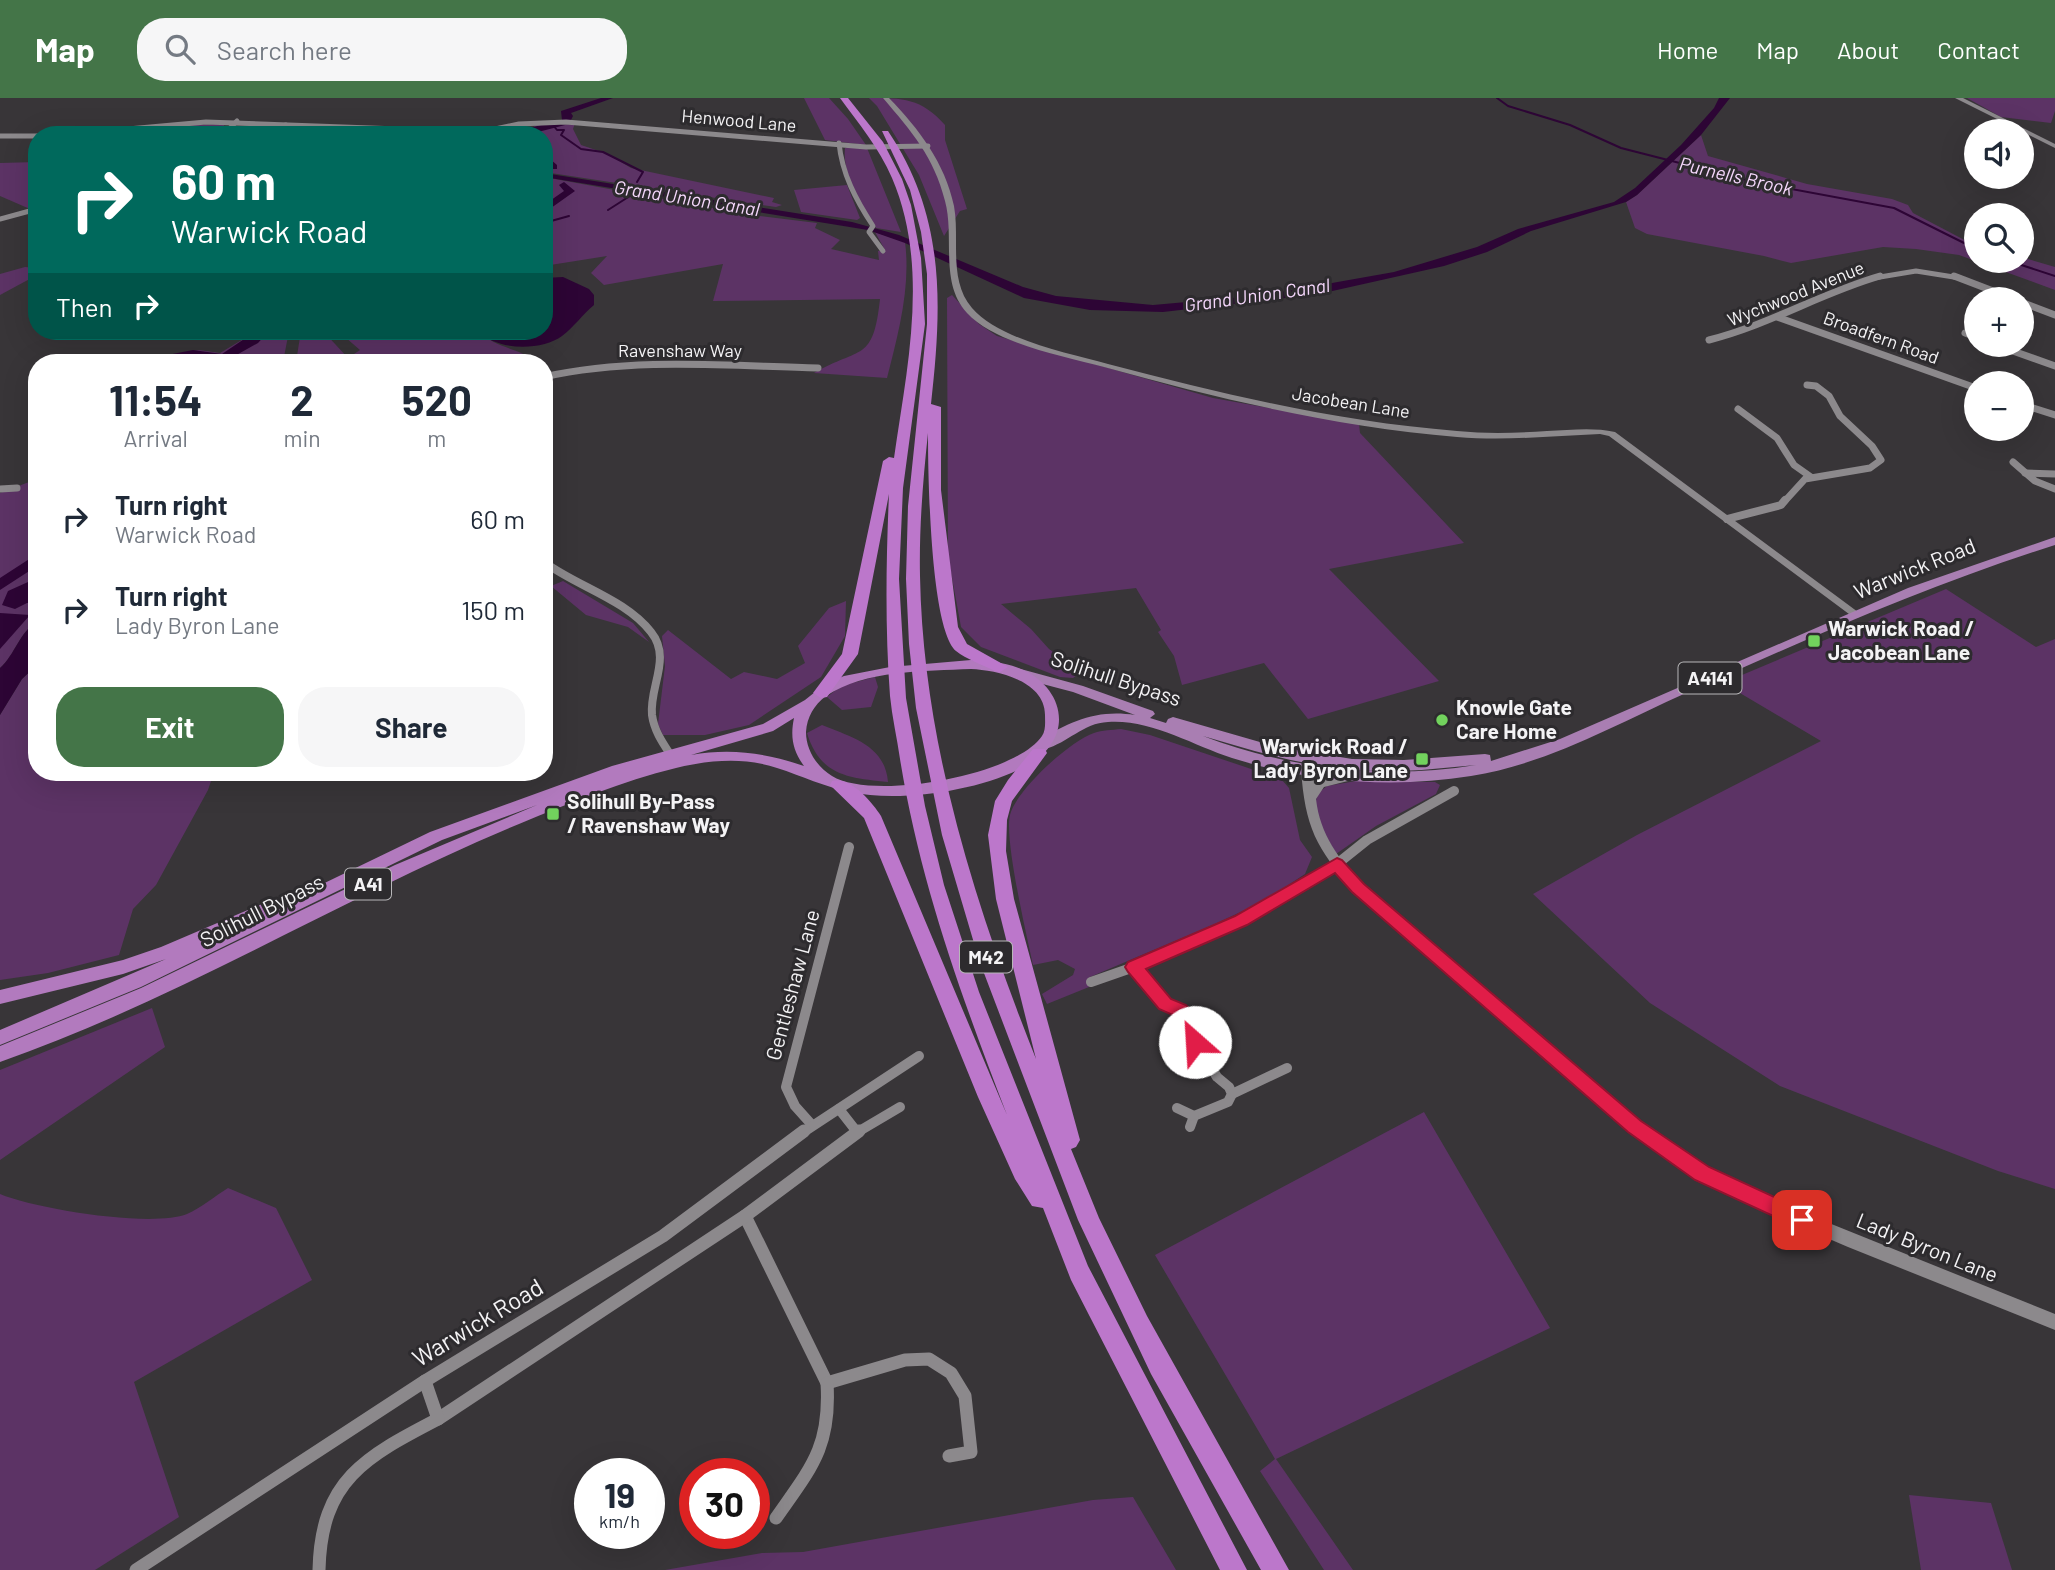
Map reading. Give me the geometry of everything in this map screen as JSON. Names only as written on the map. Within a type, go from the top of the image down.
[{"type":"highway","name":"M42","points":[[844,98],[887,157],[924,259]]},
{"type":"highway","name":"M42","points":[[875,120],[899,154],[915,191],[927,235],[924,259],[926,291],[933,324],[915,488],[912,580],[922,698],[951,836],[971,912],[996,987],[1097,1239],[1165,1377],[1276,1570]]},
{"type":"highway","name":"M42","points":[[926,291],[896,488],[892,579],[898,698],[916,806],[935,884],[969,992],[1061,1231],[1079,1272],[1234,1570]]},
{"type":"highway","points":[[926,291],[939,357],[934,490],[950,626],[961,647],[1000,667]]},
{"type":"highway","points":[[926,291],[850,654],[836,676],[815,698],[800,720],[800,745],[806,758],[832,783],[864,805],[872,816],[988,1097],[1023,1171],[1061,1231]]},
{"type":"highway","name":"A41","points":[[815,698],[850,680],[873,673],[953,666],[1000,667],[1017,673],[1043,694],[1052,712],[1053,726],[1042,748],[1015,768],[961,781],[891,790],[866,790],[832,783]]},
{"type":"highway","name":"Solihull Bypass","points":[[0,1038],[135,982],[436,836],[540,797],[670,754],[768,728],[815,698]]},
{"type":"highway","points":[[1042,748],[1007,794],[998,820],[998,850],[1011,922],[1045,1062],[1074,1157],[1165,1377]]},
{"type":"highway","name":"Solihull Bypass","points":[[0,1054],[193,971],[451,845],[656,770],[705,758],[728,756],[768,760],[832,783]]},
{"type":"highway","points":[[0,997],[123,967],[167,952],[436,836]]},
{"type":"main road","name":"Warwick Road","points":[[1562,743],[1857,615],[1989,561],[2055,541]]},
{"type":"main road","name":"Solihull Bypass","points":[[1017,673],[1200,730]]},
{"type":"main road","name":"Solihull Bypass","points":[[1042,748],[1083,722],[1118,717],[1237,754],[1376,766],[1425,765],[1489,758],[1562,743]]},
{"type":"main road","name":"A4141","points":[[1200,730],[1277,757]]},
{"type":"main road","points":[[1200,730],[1222,741],[1297,760],[1307,769]]},
{"type":"main road","name":"Solihull Bypass","points":[[1277,757],[1307,769],[1405,776],[1464,772],[1496,766],[1562,743]]},
{"type":"street","points":[[886,98],[928,146]]},
{"type":"street","points":[[1958,98],[2055,146]]},
{"type":"street","points":[[232,126],[237,121]]},
{"type":"street","points":[[174,126],[237,121],[289,123]]},
{"type":"street","name":"Henwood Lane","points":[[510,126],[566,122],[866,147],[928,146]]},
{"type":"street","points":[[280,126],[289,123]]},
{"type":"street","name":"Henwood Lane","points":[[289,123],[346,126]]},
{"type":"street","points":[[0,136],[28,136]]},
{"type":"street","points":[[839,144],[841,165],[883,251]]},
{"type":"street","name":"Jacobean Lane","points":[[928,146],[950,205],[956,289],[972,313],[984,322],[1031,343],[1214,396],[1458,434],[1600,431],[1612,434],[1857,615]]},
{"type":"street","points":[[0,219],[28,211]]},
{"type":"street","name":"Wychwood Avenue","points":[[1709,340],[1746,331],[1842,287],[1873,277],[1921,272],[1948,275],[1981,287]]},
{"type":"street","points":[[2034,307],[2055,315]]},
{"type":"street","name":"Broadfern Road","points":[[1777,317],[1964,384]]},
{"type":"street","points":[[2030,357],[2055,366]]},
{"type":"street","name":"Ravenshaw Way","points":[[553,375],[584,368],[649,365],[818,368]]},
{"type":"street","points":[[1807,385],[1825,383]]},
{"type":"street","points":[[1727,519],[1782,505],[1805,479],[1870,468],[1881,460],[1879,453],[1856,435],[1831,406],[1829,396],[1816,386]]},
{"type":"street","points":[[2034,408],[2055,415]]},
{"type":"street","points":[[1738,409],[1777,438],[1794,465],[1811,477]]},
{"type":"street","points":[[2013,463],[2035,481],[2055,489]]},
{"type":"street","points":[[2025,473],[2055,474]]},
{"type":"street","points":[[0,489],[17,488]]},
{"type":"street","points":[[553,567],[636,617],[653,633],[660,649],[661,660],[653,698],[653,721],[657,735],[670,754]]},
{"type":"street","points":[[1277,757],[1301,781],[1308,799]]},
{"type":"street","name":"Lady Byron Lane","points":[[1307,769],[1308,799],[1315,827],[1337,864],[1358,888],[1634,1126],[1702,1173],[1854,1242],[2055,1322]]},
{"type":"street","points":[[1308,799],[1320,784],[1331,779],[1362,775]]},
{"type":"street","points":[[1091,982],[1134,967],[1241,920],[1337,864],[1367,840],[1454,791]]},
{"type":"street","name":"Gentleshaw Lane","points":[[812,1125],[795,1106],[786,1087],[849,847]]},
{"type":"street","points":[[1134,967],[1165,1004],[1179,1010],[1188,1020],[1195,1042],[1217,1077],[1229,1087],[1232,1094]]},
{"type":"street","name":"Warwick Road","points":[[136,1570],[425,1381],[663,1236],[812,1125],[919,1056]]},
{"type":"street","points":[[1177,1108],[1192,1121],[1228,1102],[1232,1094],[1287,1068]]},
{"type":"street","points":[[319,1570],[317,1545],[324,1514],[343,1480],[369,1456],[438,1419],[745,1216],[856,1132],[900,1107]]},
{"type":"street","points":[[839,1110],[856,1132]]},
{"type":"street","points":[[745,1216],[827,1383],[830,1409],[827,1436],[819,1455],[776,1518]]},
{"type":"street","points":[[827,1383],[905,1360],[929,1359],[951,1373],[965,1396],[971,1452],[948,1456]]},
{"type":"street","points":[[425,1381],[438,1419]]},
{"type":"shaded area","points":[[804,98],[829,98],[866,145],[825,140]]},
{"type":"shaded area","points":[[869,98],[911,101],[928,109],[945,125],[945,140],[967,209],[960,211],[944,236],[919,175],[877,106]]},
{"type":"shaded area","points":[[1967,98],[2055,98],[2051,123],[2001,117]]},
{"type":"shaded area","points":[[536,123],[575,123],[573,129],[581,145],[608,154],[631,168],[774,198],[772,202],[782,205],[776,207],[553,173],[553,126],[534,126]]},
{"type":"shaded area","points":[[225,124],[224,126],[164,126]]},
{"type":"shaded area","points":[[1701,135],[1708,156],[1807,184],[1892,199],[1908,205],[1913,213],[1964,240],[1964,257],[1883,247],[1791,263],[1647,234],[1635,228],[1626,202],[1637,195]]},
{"type":"shaded area","points":[[845,148],[867,148],[901,232],[876,228],[850,179]]},
{"type":"shaded area","points":[[28,162],[28,208],[0,196],[0,163]]},
{"type":"shaded area","points":[[553,179],[751,215],[817,223],[815,228],[840,240],[831,249],[879,260],[878,251],[885,250],[875,232],[905,242],[905,293],[887,378],[814,373],[862,350],[873,334],[880,299],[713,301],[723,264],[604,285],[591,273],[607,256],[553,265]]},
{"type":"shaded area","points":[[847,185],[860,218],[857,220],[801,212],[794,190]]},
{"type":"shaded area","points":[[2034,261],[2055,267],[2055,290],[2008,273],[2034,273]]},
{"type":"shaded area","points":[[28,267],[28,280],[0,295],[0,274]]},
{"type":"shaded area","points":[[952,295],[979,324],[997,336],[1213,398],[1359,424],[1360,433],[1464,543],[1329,569],[1439,681],[1308,719],[1264,663],[1182,685],[1174,656],[1158,632],[1161,630],[1136,588],[1001,604],[1031,629],[1049,649],[1073,666],[1077,675],[1073,678],[1060,677],[981,647],[961,627],[948,556],[947,298]]},
{"type":"shaded area","points":[[242,340],[287,340],[285,354],[175,354],[199,350],[220,353]]},
{"type":"shaded area","points":[[300,340],[331,340],[344,354],[297,354]]},
{"type":"shaded area","points":[[348,340],[490,340],[523,354],[354,354],[360,350]]},
{"type":"shaded area","points":[[28,482],[28,629],[0,668],[0,493]]},
{"type":"shaded area","points":[[563,581],[633,623],[649,642],[628,627],[586,615],[553,585]]},
{"type":"shaded area","points":[[1946,589],[2036,647],[2055,639],[2055,1189],[1998,1171],[1780,1086],[1650,1003],[1533,894],[1637,835],[1821,741],[1723,683]]},
{"type":"shaded area","points":[[846,601],[845,636],[821,677],[749,725],[705,735],[663,735],[658,724],[665,666],[662,636],[668,630],[731,679],[744,672],[777,679],[805,663],[798,646],[829,608]]},
{"type":"shaded area","points":[[28,673],[28,781],[211,781],[156,885],[133,909],[119,955],[48,973],[0,980],[0,715]]},
{"type":"shaded area","points":[[875,677],[878,687],[871,707],[842,710],[827,697],[841,686]]},
{"type":"shaded area","points":[[822,725],[865,744],[880,759],[888,782],[849,776],[828,766],[813,747],[807,733]]},
{"type":"shaded area","points":[[1121,729],[1150,735],[1281,779],[1289,788],[1300,840],[1312,857],[1305,874],[1264,901],[1090,977],[1089,987],[1047,1004],[1042,994],[1073,975],[1075,969],[1058,960],[1033,965],[1013,866],[1010,815],[1022,793],[1058,756],[1094,733]]},
{"type":"shaded area","points":[[1356,781],[1435,782],[1440,785],[1436,794],[1376,826],[1336,854],[1314,814],[1317,794],[1327,786]]},
{"type":"shaded area","points":[[152,1008],[165,1047],[0,1160],[0,1070]]},
{"type":"shaded area","points":[[1424,1112],[1550,1328],[1276,1459],[1353,1570],[1324,1570],[1260,1471],[1275,1459],[1155,1255]]},
{"type":"shaded area","points":[[228,1188],[276,1208],[312,1280],[134,1382],[179,1517],[95,1570],[0,1570],[0,1194],[66,1211],[148,1219],[187,1214]]},
{"type":"shaded area","points":[[1909,1495],[1991,1503],[2012,1570],[1921,1570]]},
{"type":"shaded area","points":[[1133,1497],[1176,1570],[665,1570],[762,1553],[803,1552],[1093,1500]]},
{"type":"water","name":"Grand Union Canal","points":[[1719,98],[1730,98],[1701,135],[1637,195],[1626,202],[1531,231],[1487,252],[1444,266],[1319,294],[1163,312],[1090,310],[1024,298],[905,243],[868,230],[553,178],[553,174],[852,222],[899,235],[1023,287],[1056,296],[1153,305],[1265,295],[1394,272],[1477,247],[1518,229],[1614,202],[1635,188],[1681,145],[1714,108]]},
{"type":"water","points":[[563,277],[589,289],[594,295],[594,305],[570,329],[553,341],[519,347],[492,340],[553,340],[553,278]]},
{"type":"water","points":[[28,582],[28,603],[15,609],[2,605],[8,591]]},
{"type":"water","points":[[0,613],[28,615],[28,617],[0,649]]},
{"type":"water","points":[[28,629],[28,673],[0,715],[0,668]]},
{"type":"waterway","points":[[550,126],[566,122],[568,116],[564,113],[608,98]]},
{"type":"waterway","name":"Purnells Brook","points":[[1497,98],[1508,106],[1570,125],[1621,148],[1754,182],[1894,208],[1964,243]]},
{"type":"waterway","name":"Grand Union Canal","points":[[553,125],[557,130],[564,130],[561,135],[581,149],[603,152],[643,172],[637,182]]},
{"type":"waterway","points":[[553,203],[570,191],[564,185]]},
{"type":"waterway","name":"Grand Union Canal","points":[[608,210],[633,194]]},
{"type":"waterway","points":[[553,220],[569,216]]},
{"type":"waterway","name":"Purnells Brook","points":[[2034,269],[2055,276]]},
{"type":"waterway","points":[[231,354],[254,340]]},
{"type":"waterway","points":[[0,585],[28,565]]},
{"type":"place","name":"Warwick Road / Jacobean Lane","points":[[1814,641]]},
{"type":"place","name":"Knowle Gate Care Home","points":[[1442,720]]},
{"type":"place","name":"Warwick Road / Lady Byron Lane","points":[[1422,759]]},
{"type":"place","name":"Solihull By-Pass / Ravenshaw Way","points":[[553,814]]},
{"type":"route","points":[[1195,1042],[1188,1020],[1179,1010],[1165,1004],[1134,967],[1241,920],[1337,864],[1358,888],[1634,1126],[1702,1173],[1802,1220]]}]
